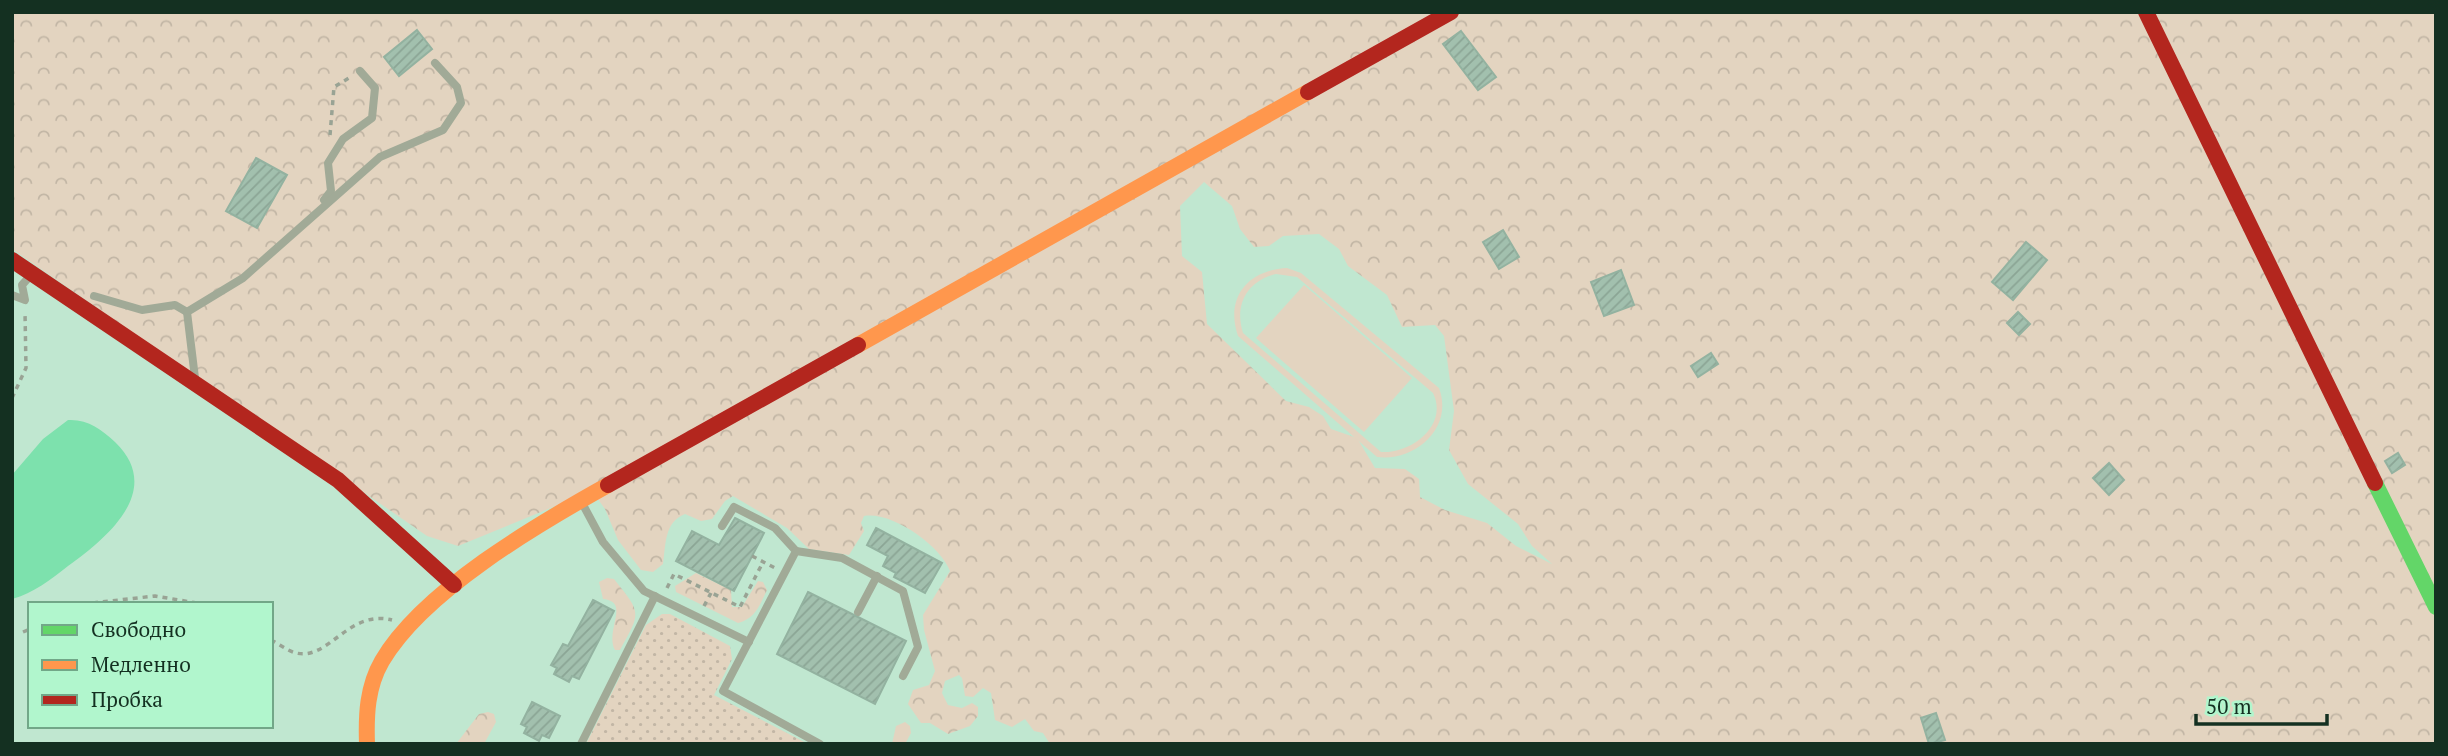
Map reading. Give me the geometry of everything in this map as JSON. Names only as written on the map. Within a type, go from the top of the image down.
[{"type":"street","points":[[368,744],[366,719],[370,688],[387,653],[410,625],[454,585],[581,500],[1451,12]]},
{"type":"street","points":[[2146,12],[2436,607]]},
{"type":"street","points":[[12,260],[338,481],[454,585]]},
{"type":"lane","points":[[187,312],[243,278],[380,157],[443,130],[461,103],[457,88],[435,63]]},
{"type":"lane","points":[[313,214],[331,191],[328,163],[343,139],[372,118],[375,88],[360,71]]},
{"type":"lane","points":[[25,300],[22,285],[33,274]]},
{"type":"lane","points":[[12,295],[25,300]]},
{"type":"lane","points":[[94,296],[142,310],[175,305],[187,312]]},
{"type":"lane","points":[[187,312],[196,384]]},
{"type":"lane","points":[[581,500],[603,542],[644,591],[750,642]]},
{"type":"lane","points":[[722,526],[734,507],[775,528],[796,551],[842,558],[903,591],[918,647],[903,676]]},
{"type":"lane","points":[[796,551],[723,691],[820,744]]},
{"type":"lane","points":[[858,612],[877,576]]},
{"type":"lane","points":[[581,744],[658,598]]},
{"type":"path","points":[[330,135],[334,87],[360,71]]},
{"type":"path","points":[[12,398],[26,368],[25,300]]},
{"type":"path","points":[[752,556],[785,572]]},
{"type":"path","points":[[658,598],[674,574],[740,607],[763,562]]},
{"type":"path","points":[[101,602],[155,596],[191,602]]},
{"type":"path","points":[[273,641],[296,653],[314,653],[348,627],[370,618],[410,625]]},
{"type":"path","points":[[23,632],[28,630]]},
{"type":"green space","points":[[12,12],[2436,12],[2436,744],[1050,744],[1043,733],[1034,731],[1025,719],[1012,727],[995,720],[991,693],[983,688],[973,697],[965,696],[959,675],[945,681],[942,693],[948,705],[962,708],[972,703],[978,707],[978,716],[970,726],[948,734],[930,723],[921,723],[908,704],[913,690],[929,685],[935,671],[924,630],[923,615],[950,571],[937,551],[901,525],[888,519],[864,516],[861,523],[864,531],[849,555],[809,549],[787,528],[733,496],[725,501],[712,519],[701,521],[685,514],[678,518],[667,535],[663,564],[653,572],[641,570],[618,540],[605,509],[592,491],[458,546],[427,536],[12,249]],"holes":[[[1204,182],[1232,206],[1240,229],[1254,247],[1269,246],[1283,236],[1319,234],[1339,249],[1348,266],[1387,295],[1402,327],[1435,325],[1444,336],[1454,411],[1449,450],[1468,484],[1518,524],[1532,546],[1552,564],[1516,546],[1487,523],[1445,510],[1420,497],[1419,479],[1405,469],[1375,468],[1357,438],[1331,429],[1323,416],[1309,407],[1286,401],[1207,324],[1202,272],[1182,256],[1180,206]]]},
{"type":"green space","points":[[1287,268],[1301,273],[1439,388],[1441,416],[1428,439],[1405,454],[1377,457],[1238,336],[1235,322],[1237,298],[1250,280],[1273,270]],"holes":[[[1276,274],[1297,277],[1433,393],[1437,405],[1436,416],[1424,436],[1404,448],[1381,452],[1243,333],[1240,313],[1250,288]]]},
{"type":"green space","points":[[1304,285],[1412,378],[1364,432],[1256,338]]},
{"type":"green space","points":[[696,573],[731,590],[732,607],[742,607],[758,581],[763,582],[767,590],[753,615],[738,623],[676,592],[675,586]]},
{"type":"green space","points":[[607,578],[614,579],[634,607],[635,620],[620,650],[615,650],[613,642],[615,605],[603,599],[599,582]]},
{"type":"green space","points":[[662,614],[670,614],[730,646],[732,659],[714,695],[808,744],[586,744],[646,625]]},
{"type":"green space","points":[[479,714],[494,714],[496,722],[484,744],[456,744]]},
{"type":"green space","points":[[905,722],[910,726],[911,733],[905,744],[892,744],[896,726]]},
{"type":"shaded area","points":[[68,420],[82,421],[94,426],[115,442],[129,460],[134,478],[132,495],[125,512],[99,542],[42,586],[12,599],[12,475],[43,439]]},
{"type":"building","points":[[417,30],[432,49],[399,76],[384,57]]},
{"type":"building","points":[[1461,31],[1496,77],[1478,90],[1443,44]]},
{"type":"building","points":[[256,158],[287,175],[257,228],[226,211]]},
{"type":"building","points":[[1503,230],[1519,257],[1499,269],[1483,242]]},
{"type":"building","points":[[2026,242],[2047,260],[2013,300],[1992,282]]},
{"type":"building","points":[[1621,270],[1634,305],[1604,316],[1591,282]]},
{"type":"building","points":[[2018,312],[2030,324],[2019,335],[2007,323]]},
{"type":"building","points":[[1711,353],[1718,364],[1698,377],[1691,366]]},
{"type":"building","points":[[2398,453],[2405,465],[2392,473],[2385,461]]},
{"type":"building","points":[[2109,463],[2124,480],[2109,495],[2093,478]]},
{"type":"building","points":[[735,518],[764,533],[734,591],[676,561],[692,531],[719,545]]},
{"type":"building","points":[[876,528],[942,563],[925,593],[894,577],[896,573],[883,566],[888,556],[867,545]]},
{"type":"building","points":[[808,592],[906,641],[875,704],[777,654]]},
{"type":"building","points":[[593,600],[614,611],[579,679],[572,676],[569,682],[554,674],[557,668],[551,665],[563,644],[568,646]]},
{"type":"building","points":[[532,702],[560,716],[549,738],[542,735],[539,741],[524,733],[527,727],[521,724]]},
{"type":"building","points":[[1936,713],[1945,740],[1929,744],[1921,718]]},
{"type":"traffic: fast","points":[[2375,483],[2436,607]]},
{"type":"traffic: slow","points":[[858,345],[1308,92]]},
{"type":"traffic: slow","points":[[367,744],[367,712],[377,671],[401,635],[425,609],[484,561],[608,485]]},
{"type":"traffic: jam","points":[[1308,92],[1451,12]]},
{"type":"traffic: jam","points":[[2146,12],[2375,483]]},
{"type":"traffic: jam","points":[[12,260],[338,480],[454,585]]},
{"type":"traffic: jam","points":[[608,485],[858,345]]}]
